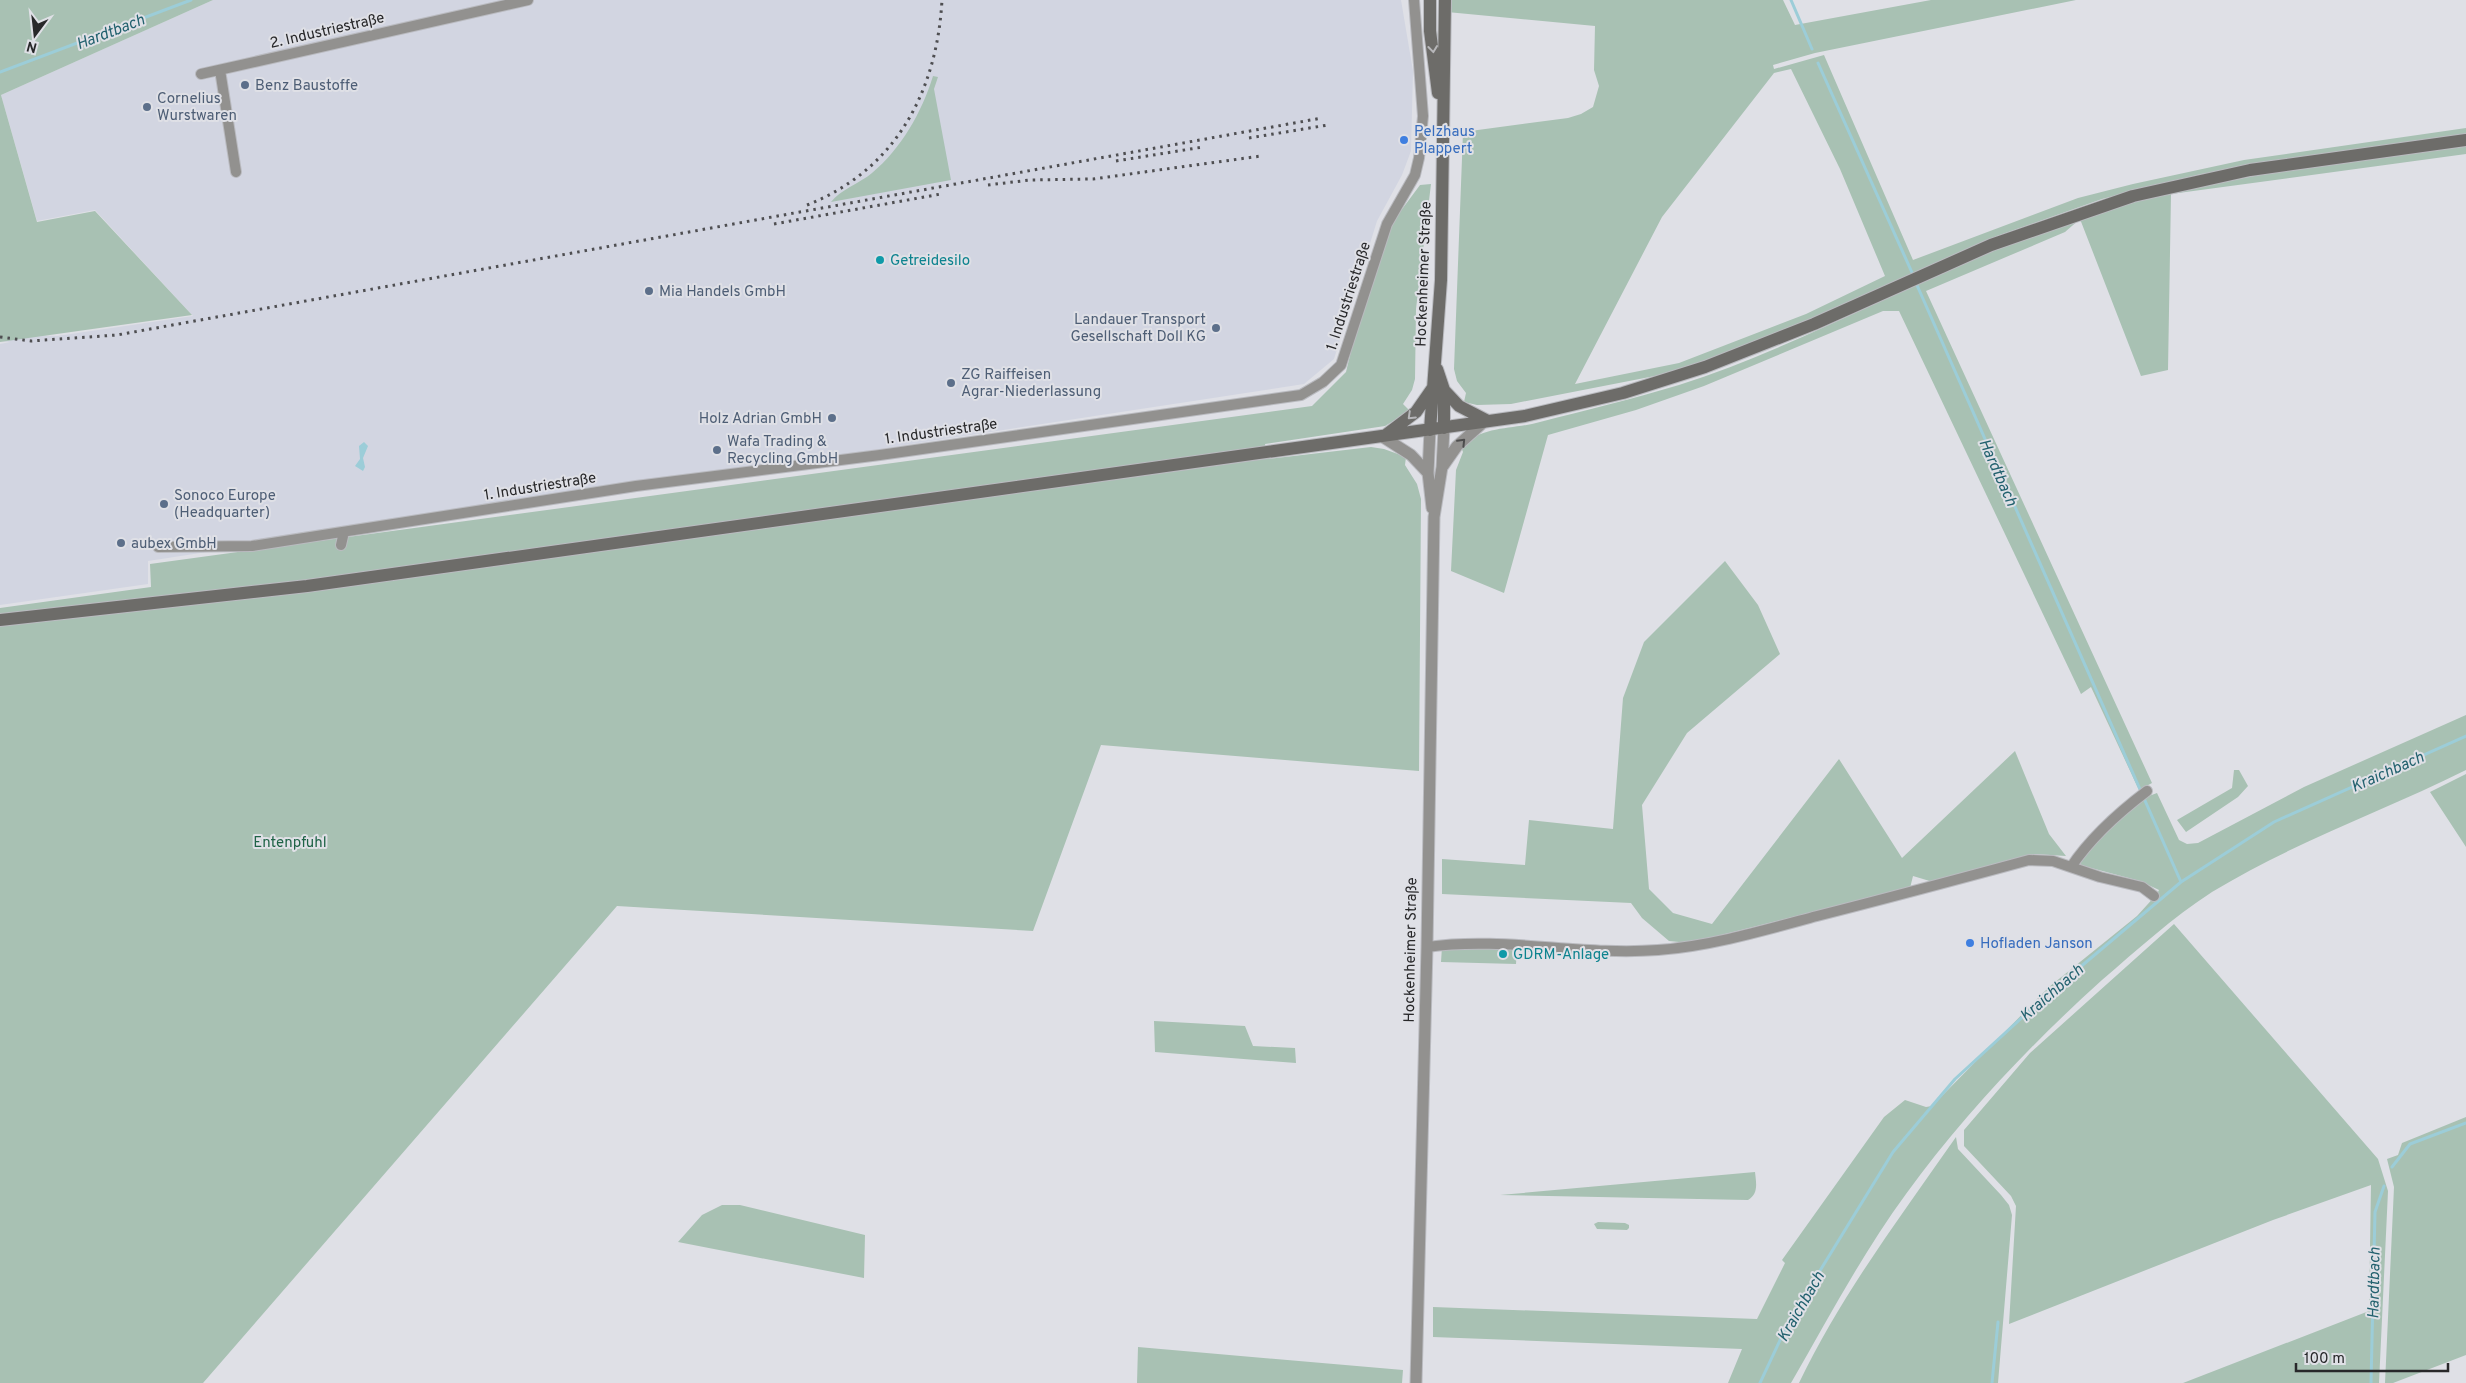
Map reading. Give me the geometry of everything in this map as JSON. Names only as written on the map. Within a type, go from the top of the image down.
[{"type":"main road","points":[[1430,0],[1432,40],[1444,130]]},
{"type":"main road","points":[[1444,130],[1445,0]]},
{"type":"main road","name":"Hockenheimer Straße","points":[[1444,130],[1441,280],[1435,362],[1444,428]]},
{"type":"main road","points":[[0,620],[307,586],[1525,416],[1666,380],[1745,352],[1991,245],[2133,196],[2175,185],[2250,170],[2466,140]]},
{"type":"main road","points":[[1383,437],[1416,412],[1438,390],[1459,406],[1486,420]]},
{"type":"main road","name":"Hockenheimer Straße","points":[[1430,430],[1438,390]]},
{"type":"street","name":"2. Industriestraße","points":[[201,74],[528,0]]},
{"type":"street","name":"1. Industriestraße","points":[[158,548],[252,546],[636,486],[880,455],[1301,396],[1323,382],[1341,365],[1387,224],[1415,175],[1422,138],[1423,116],[1414,0]]},
{"type":"street","points":[[220,70],[236,172]]},
{"type":"street","points":[[1442,467],[1457,446],[1486,420]]},
{"type":"street","name":"Hockenheimer Straße","points":[[1416,1383],[1427,947],[1434,517],[1442,467],[1444,428]]},
{"type":"street","name":"Hockenheimer Straße","points":[[1430,430],[1428,473],[1434,517]]},
{"type":"street","points":[[1383,437],[1412,455],[1428,473]]},
{"type":"street","points":[[342,545],[344,532]]},
{"type":"street","points":[[2071,867],[2087,844],[2144,794]]},
{"type":"street","points":[[1427,947],[1450,943],[1593,949],[1655,950],[1689,947],[1774,928],[2030,860],[2053,861],[2100,877],[2142,887],[2154,896]]},
{"type":"shaded area","points":[[213,0],[1401,0],[1413,71],[1411,151],[1402,175],[1377,221],[1334,359],[1304,384],[148,561],[148,584],[0,605],[0,344],[10,342],[0,341],[5,334],[57,336],[193,316],[95,210],[37,221],[1,95]]},
{"type":"green space","points":[[0,0],[213,0],[1,95],[37,222],[95,211],[192,315],[0,342]]},
{"type":"green space","points":[[1449,0],[1783,0],[1795,25],[1931,0],[2076,0],[1815,53],[1773,65],[1774,69],[1824,55],[1913,260],[2078,198],[2133,184],[2244,160],[2466,128],[2466,135],[2201,174],[2102,199],[1997,236],[1826,313],[1721,356],[1665,374],[1511,404],[1477,405],[1464,402],[1466,393],[1457,381],[1454,369],[1463,132],[1568,118],[1581,114],[1593,107],[1599,86],[1594,70],[1595,26],[1447,12]],"holes":[[[1791,69],[1840,169],[1885,276],[1806,314],[1679,363],[1575,384],[1662,217],[1774,73]]]},
{"type":"green space","points":[[933,76],[938,77],[934,89],[951,180],[831,202],[872,173],[892,153],[917,116]]},
{"type":"green space","points":[[2466,144],[2466,154],[2171,194],[2168,370],[2141,376],[2080,219],[2065,232],[1926,291],[2152,783],[2139,790],[2091,687],[2081,694],[1899,311],[1883,311],[1704,386],[1636,410],[1548,435],[1504,593],[1451,571],[1456,470],[1463,452],[1461,447],[1479,435],[1627,400],[1679,385],[1724,369],[1814,332],[1990,252],[2087,216],[2140,201],[2194,188],[2248,177]]},
{"type":"green space","name":"Entenpfuhl","points":[[1431,184],[1416,309],[1415,379],[1412,390],[1403,404],[1410,411],[1385,426],[1265,444],[1267,459],[1371,447],[1384,449],[1406,457],[1405,465],[1417,484],[1421,499],[1419,771],[1101,745],[1033,931],[617,906],[203,1383],[0,1383],[0,608],[151,587],[150,564],[1312,406],[1346,372],[1353,343],[1391,224],[1420,185]]},
{"type":"green space","points":[[1725,561],[1758,605],[1780,654],[1687,733],[1642,805],[1649,889],[1673,913],[1712,924],[1839,759],[1902,858],[2015,751],[2049,834],[2066,856],[2035,854],[1933,882],[1913,876],[1910,888],[1689,943],[1669,941],[1642,918],[1631,903],[1442,894],[1442,859],[1525,865],[1529,820],[1613,829],[1623,698],[1644,642]]},
{"type":"green space","points":[[2466,715],[2466,770],[2305,843],[2242,874],[2212,892],[2183,912],[2142,945],[2049,1030],[1974,1109],[1906,1194],[1860,1263],[1791,1383],[1728,1383],[1742,1349],[1433,1337],[1433,1307],[1757,1319],[1785,1263],[1782,1260],[1884,1117],[1905,1100],[1926,1107],[1932,1106],[2049,987],[2137,916],[2157,894],[2159,890],[2140,881],[2080,865],[2082,858],[2133,802],[2157,793],[2179,840],[2187,844],[2198,843],[2304,787]]},
{"type":"green space","points":[[2234,770],[2239,770],[2248,786],[2238,797],[2186,832],[2177,820],[2232,788]]},
{"type":"green space","points":[[2466,774],[2466,847],[2430,792]]},
{"type":"green space","points":[[2174,924],[2378,1159],[2388,1191],[2379,1383],[2183,1383],[2369,1311],[2371,1185],[2273,1220],[2009,1324],[2016,1206],[2011,1196],[1964,1146],[1964,1130],[2030,1053]]},
{"type":"green space","points":[[1442,947],[1517,949],[1516,964],[1441,962]]},
{"type":"green space","points":[[1154,1021],[1245,1026],[1253,1046],[1295,1048],[1296,1063],[1155,1052]]},
{"type":"green space","points":[[2466,1117],[2466,1355],[2393,1383],[2385,1383],[2394,1187],[2387,1159],[2398,1155],[2402,1143]]},
{"type":"green space","points":[[1956,1137],[1958,1149],[2001,1195],[2009,1205],[2012,1215],[1998,1383],[1799,1383],[1853,1287],[1893,1226]]},
{"type":"green space","points":[[1755,1172],[1755,1191],[1748,1200],[1500,1195]]},
{"type":"green space","points":[[722,1205],[740,1205],[865,1235],[864,1278],[678,1242],[702,1215]]},
{"type":"green space","points":[[1598,1222],[1625,1223],[1629,1225],[1629,1228],[1627,1230],[1597,1229],[1594,1224]]},
{"type":"green space","points":[[1138,1347],[1403,1370],[1402,1383],[1137,1383]]},
{"type":"water","points":[[364,442],[368,446],[363,458],[365,467],[363,471],[355,466],[360,459],[359,446]]},
{"type":"waterway","name":"Hardtbach","points":[[0,72],[191,0]]},
{"type":"waterway","name":"Hardtbach","points":[[1791,0],[1812,49]]},
{"type":"waterway","name":"Hardtbach","points":[[1818,63],[1914,277]]},
{"type":"waterway","name":"Hardtbach","points":[[1916,283],[2181,882]]},
{"type":"waterway","name":"Kraichbach","points":[[1760,1383],[1789,1321],[1893,1152],[1955,1079],[2040,1001],[2181,882],[2274,822],[2466,736]]},
{"type":"waterway","points":[[2392,1167],[2410,1144],[2466,1123]]},
{"type":"waterway","name":"Hardtbach","points":[[2371,1383],[2375,1212],[2384,1186]]},
{"type":"waterway","points":[[1992,1383],[1998,1322]]},
{"type":"railway","points":[[807,205],[838,190],[865,171],[888,149],[906,124],[921,96],[931,66],[938,34],[942,0]]},
{"type":"railway","points":[[0,337],[31,341],[117,335],[1322,118]]},
{"type":"railway","points":[[1249,138],[1328,125]]},
{"type":"railway","points":[[1116,161],[1203,147]]},
{"type":"railway","points":[[988,185],[1030,180],[1093,179],[1261,156]]},
{"type":"railway","points":[[774,224],[941,194]]},
{"type":"place","name":"Benz Baustoffe","points":[[245,85]]},
{"type":"place","name":"Cornelius Wurstwaren","points":[[147,107]]},
{"type":"place","name":"Pelzhaus Plappert","points":[[1404,140]]},
{"type":"place","name":"Getreidesilo","points":[[880,260]]},
{"type":"place","name":"Mia Handels GmbH","points":[[649,291]]},
{"type":"place","name":"Landauer Transport Gesellschaft Doll KG","points":[[1216,328]]},
{"type":"place","name":"ZG Raiffeisen Agrar-Niederlassung","points":[[951,383]]},
{"type":"place","name":"Holz Adrian GmbH","points":[[832,418]]},
{"type":"place","name":"Wafa Trading & Recycling GmbH","points":[[717,450]]},
{"type":"place","name":"Sonoco Europe (Headquarter)","points":[[164,504]]},
{"type":"place","name":"aubex GmbH","points":[[121,543]]},
{"type":"place","name":"Hofladen Janson","points":[[1970,943]]},
{"type":"place","name":"GDRM-Anlage","points":[[1503,954]]}]
